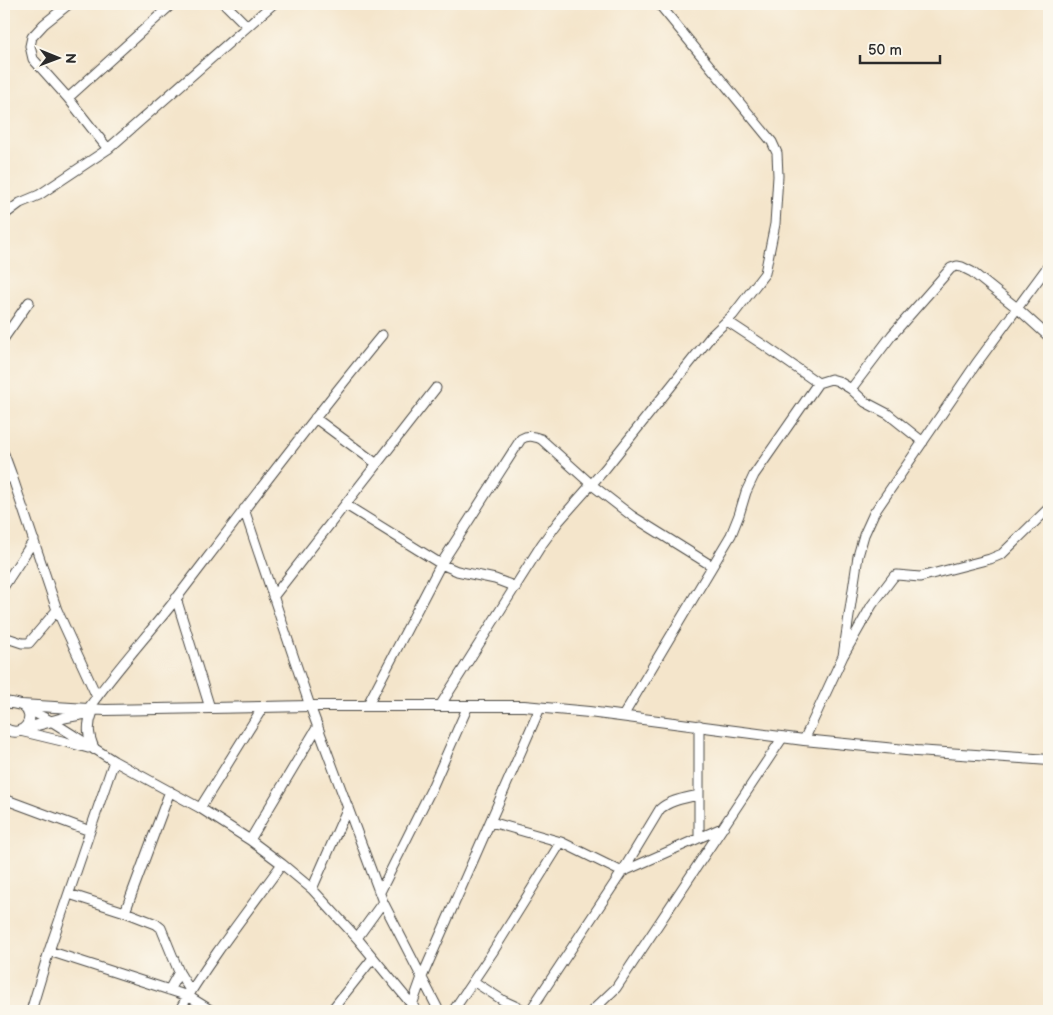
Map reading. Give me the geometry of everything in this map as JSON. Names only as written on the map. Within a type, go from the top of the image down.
[{"type":"street","points":[[68,4],[32,37],[30,46],[33,59],[68,98],[108,149]]},
{"type":"street","points":[[68,98],[172,4]]},
{"type":"street","points":[[225,4],[247,26]]},
{"type":"street","points":[[4,215],[20,203],[39,195],[108,149],[273,4]]},
{"type":"street","points":[[440,706],[559,520],[592,485],[712,334],[733,315],[762,278],[767,266],[774,224],[778,176],[777,153],[772,142],[659,4]]},
{"type":"street","points":[[843,656],[858,556],[864,535],[874,513],[976,364],[1049,265]]},
{"type":"street","points":[[851,389],[892,335],[951,268],[957,266],[972,272],[1017,308],[1049,337]]},
{"type":"street","points":[[4,338],[29,302]]},
{"type":"street","points":[[727,321],[818,382]]},
{"type":"street","points":[[97,751],[90,740],[88,732],[89,712],[97,697],[382,335]]},
{"type":"street","points":[[623,716],[730,534],[754,475],[818,382],[831,379],[838,381],[851,389],[865,402],[888,414],[923,442]]},
{"type":"street","points":[[273,597],[436,388]]},
{"type":"street","points":[[315,418],[377,464]]},
{"type":"street","points":[[367,706],[441,564],[521,439],[525,437],[535,436],[541,439],[592,485],[632,516],[712,566]]},
{"type":"street","points":[[4,454],[57,610],[97,697]]},
{"type":"street","points":[[4,481],[11,473]]},
{"type":"street","points":[[346,505],[457,572],[496,579],[516,587]]},
{"type":"street","points":[[804,740],[843,656],[872,606],[894,576],[920,577],[1002,554],[1049,508]]},
{"type":"street","points":[[244,509],[310,706],[383,902],[439,1011]]},
{"type":"street","points":[[4,586],[34,540]]},
{"type":"street","points":[[176,598],[210,708]]},
{"type":"street","points":[[4,637],[30,644],[57,610]]},
{"type":"street","points":[[14,705],[89,712]]},
{"type":"street","points":[[14,705],[50,721],[114,761],[200,808],[250,840],[282,864],[312,889],[357,938],[412,1009]]},
{"type":"street","points":[[14,705],[28,712],[28,724],[20,731]]},
{"type":"street","points":[[4,738],[50,721],[105,710],[310,706],[524,706],[623,716],[804,740],[916,751],[1049,760]]},
{"type":"street","points":[[380,892],[431,790],[468,706]]},
{"type":"street","points":[[200,808],[263,707]]},
{"type":"street","points":[[412,1009],[422,977],[540,708]]},
{"type":"street","points":[[250,840],[318,726]]},
{"type":"street","points":[[699,726],[699,838]]},
{"type":"street","points":[[4,728],[9,731],[20,731],[97,751]]},
{"type":"street","points":[[592,1011],[616,988],[783,737]]},
{"type":"street","points":[[31,1011],[49,952],[114,761]]},
{"type":"street","points":[[125,912],[170,791]]},
{"type":"street","points":[[530,1011],[622,872],[660,809],[664,805],[698,795]]},
{"type":"street","points":[[4,799],[90,832]]},
{"type":"street","points":[[312,889],[348,807]]},
{"type":"street","points":[[490,822],[561,842],[622,872]]},
{"type":"street","points":[[622,872],[724,828]]},
{"type":"street","points":[[454,1011],[561,842]]},
{"type":"street","points":[[179,1011],[282,864]]},
{"type":"street","points":[[69,894],[125,912],[156,924],[161,928],[190,994],[212,1011]]},
{"type":"street","points":[[357,938],[383,902]]},
{"type":"street","points":[[49,952],[169,990],[190,994]]},
{"type":"street","points":[[331,1011],[373,958]]},
{"type":"street","points":[[169,990],[179,972]]},
{"type":"street","points":[[473,981],[521,1010]]}]
